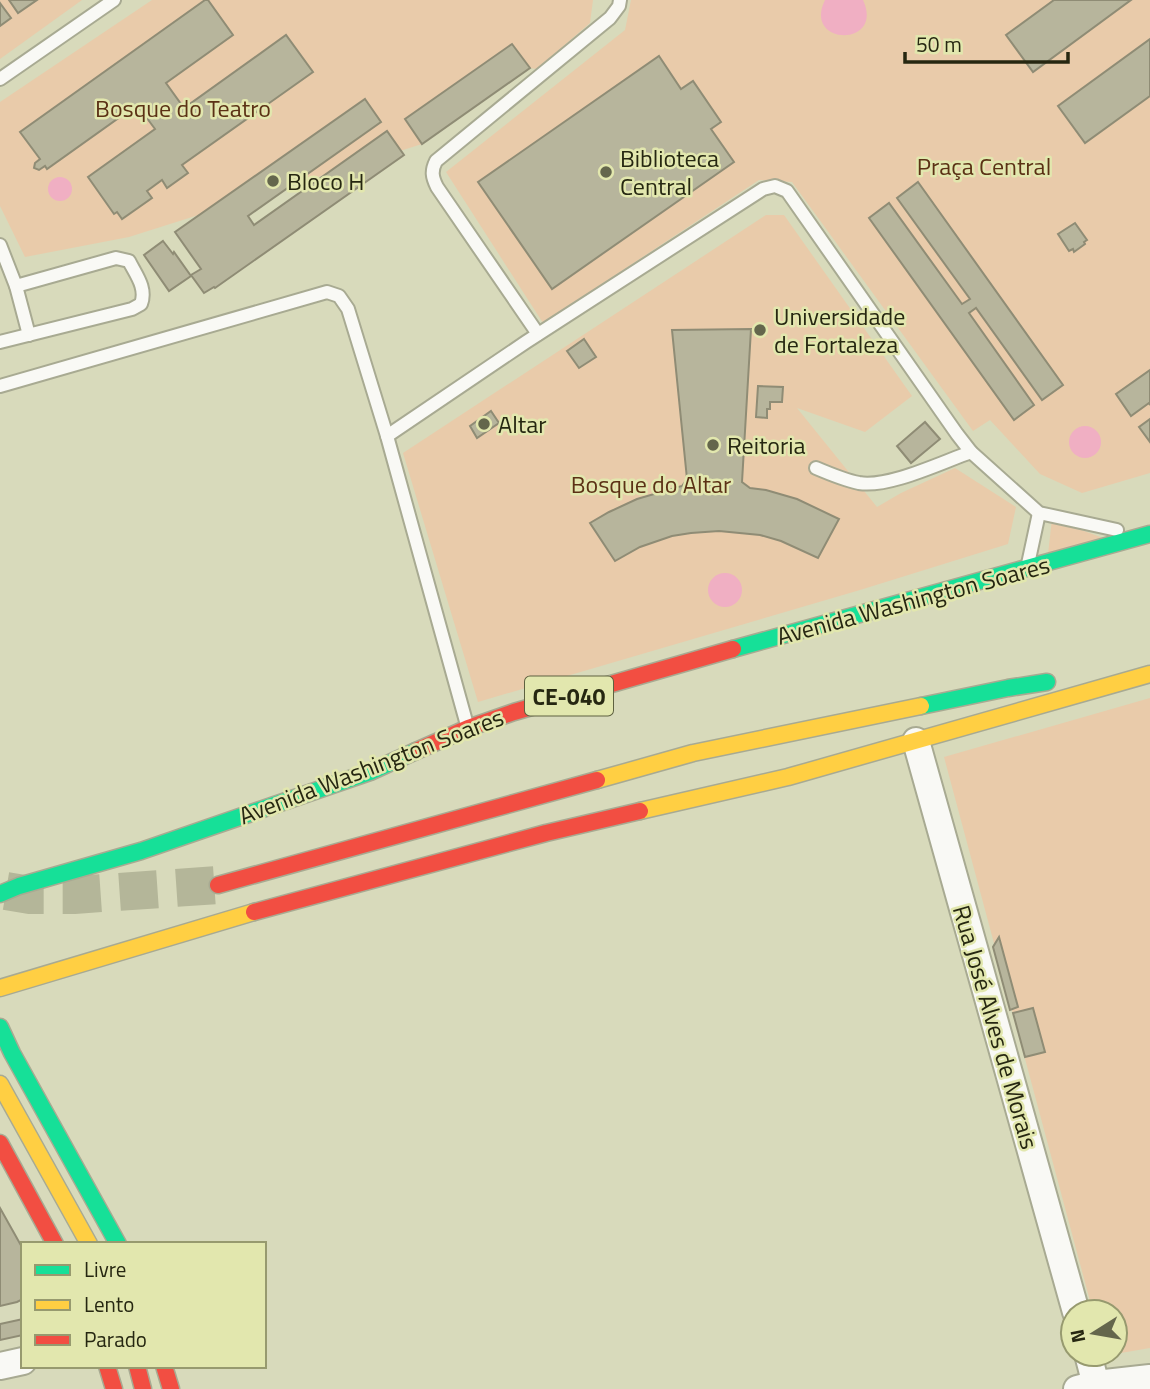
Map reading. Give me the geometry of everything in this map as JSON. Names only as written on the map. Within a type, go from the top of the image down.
[{"type":"main road","name":"Avenida Washington Soares","points":[[0,894],[141,851],[345,781],[468,728],[514,712],[1147,535]]},
{"type":"main road","points":[[218,884],[692,753],[1008,688],[1150,671]]},
{"type":"main road","points":[[0,1001],[7,986],[289,901],[546,832],[788,777],[1150,671]]},
{"type":"main road","points":[[0,1027],[117,1242]]},
{"type":"main road","points":[[0,1084],[88,1242]]},
{"type":"main road","points":[[0,1143],[54,1242]]},
{"type":"main road","points":[[108,1368],[114,1389]]},
{"type":"main road","points":[[138,1368],[143,1389]]},
{"type":"main road","points":[[165,1368],[170,1389]]},
{"type":"street","name":"Rua José Alves de Morais","points":[[916,741],[1072,1298]]},
{"type":"street","points":[[0,1366],[21,1361]]},
{"type":"street","points":[[1089,1368],[1090,1387],[1150,1378]]},
{"type":"lane","points":[[0,79],[114,0]]},
{"type":"lane","points":[[538,334],[437,187],[432,169],[436,161],[610,18],[620,0]]},
{"type":"lane","points":[[387,436],[538,334],[763,189],[775,186],[787,191],[971,452],[1039,513],[1147,535]]},
{"type":"lane","points":[[0,245],[16,286],[29,335]]},
{"type":"lane","points":[[0,342],[132,309],[141,304],[144,296],[129,261],[116,258],[16,286]]},
{"type":"lane","points":[[0,386],[327,292],[339,296],[348,309],[387,436],[468,728]]},
{"type":"lane","points":[[817,468],[861,483],[883,482],[971,452]]},
{"type":"lane","points":[[1027,569],[1039,513]]},
{"type":"green space","points":[[0,0],[82,0],[0,59]]},
{"type":"green space","name":"Bosque do Teatro","points":[[152,0],[593,0],[590,23],[537,69],[530,68],[512,44],[406,119],[422,144],[129,237],[25,257],[0,206],[0,102]]},
{"type":"green space","name":"Praça Central","points":[[631,0],[1150,0],[1150,473],[1082,493],[1040,474],[990,420],[973,431],[792,182],[759,180],[543,323],[446,172],[625,30]]},
{"type":"green space","name":"Bosque do Altar","points":[[766,215],[784,215],[912,396],[865,432],[797,408],[877,507],[955,468],[1016,507],[1008,544],[478,702],[403,453]]},
{"type":"green space","points":[[1052,519],[1103,538],[1048,554]]},
{"type":"green space","points":[[1150,698],[1150,1348],[1129,1352],[1129,1298],[1089,1298],[944,757]]},
{"type":"shaded area","points":[[825,0],[863,0],[867,16],[863,27],[855,33],[833,33],[824,26],[821,15]]},
{"type":"shaded area","points":[[60,177],[71,184],[72,189],[65,200],[60,201],[49,194],[48,189],[55,178]]},
{"type":"shaded area","points":[[1085,426],[1097,430],[1101,442],[1097,454],[1085,458],[1073,454],[1069,442],[1073,430]]},
{"type":"shaded area","points":[[725,573],[737,578],[742,590],[737,602],[725,607],[713,602],[708,590],[713,578]]},
{"type":"building","points":[[9,0],[37,0],[18,13]]},
{"type":"building","points":[[208,0],[233,35],[166,83],[184,108],[286,35],[313,72],[182,165],[188,173],[167,188],[162,180],[147,191],[152,198],[122,219],[117,212],[114,214],[88,177],[155,129],[137,105],[47,169],[45,166],[39,170],[34,168],[40,159],[20,132]]},
{"type":"building","points":[[1054,0],[1131,0],[1033,72],[1006,35]]},
{"type":"building","points":[[0,3],[11,18],[0,26]]},
{"type":"building","points":[[1150,39],[1150,96],[1085,143],[1058,106]]},
{"type":"building","points":[[512,44],[530,68],[422,144],[405,119]]},
{"type":"building","name":"Biblioteca Central","points":[[659,56],[681,89],[693,81],[721,122],[711,129],[734,162],[552,289],[478,182]]},
{"type":"building","name":"Bloco H","points":[[365,99],[381,122],[248,216],[254,225],[387,131],[404,155],[215,288],[204,293],[191,275],[201,269],[175,232]]},
{"type":"building","points":[[918,182],[1063,385],[1042,400],[976,308],[969,313],[1034,405],[1014,420],[869,218],[889,203],[962,304],[970,299],[897,198]]},
{"type":"building","points":[[1075,223],[1087,240],[1074,252],[1073,249],[1069,251],[1058,234]]},
{"type":"building","points":[[163,241],[191,276],[169,291],[144,255]]},
{"type":"building","name":"Reitoria","points":[[751,329],[742,482],[750,488],[797,499],[839,519],[818,558],[781,541],[760,535],[719,531],[672,536],[640,547],[615,561],[590,523],[637,499],[682,486],[687,479],[672,330]]},
{"type":"building","points":[[584,339],[596,357],[579,368],[567,351]]},
{"type":"building","points":[[1150,370],[1150,405],[1149,403],[1131,416],[1116,394]]},
{"type":"building","points":[[758,386],[783,387],[782,402],[770,402],[767,418],[756,417]]},
{"type":"building","name":"Altar","points":[[491,411],[499,423],[477,438],[470,426]]},
{"type":"building","points":[[1150,419],[1150,442],[1139,427]]},
{"type":"building","points":[[925,422],[940,439],[911,463],[897,446]]},
{"type":"building","points":[[999,937],[1018,1007],[1010,1010],[993,947]]},
{"type":"building","points":[[1033,1008],[1045,1052],[1025,1057],[1013,1013]]},
{"type":"building","points":[[0,1208],[21,1245],[21,1300],[0,1306]]},
{"type":"building","points":[[21,1319],[21,1335],[0,1340],[0,1324]]},
{"type":"tunnel","points":[[6,891],[30,895],[74,895],[218,885]]},
{"type":"traffic: fast","points":[[733,649],[1150,534]]},
{"type":"traffic: fast","points":[[921,706],[1047,682]]},
{"type":"traffic: fast","points":[[0,894],[19,886],[141,851],[370,772],[416,751]]},
{"type":"traffic: fast","points":[[0,1027],[117,1242]]},
{"type":"traffic: slow","points":[[640,811],[788,777],[1150,674]]},
{"type":"traffic: slow","points":[[597,780],[693,753],[921,706]]},
{"type":"traffic: slow","points":[[0,988],[254,912]]},
{"type":"traffic: slow","points":[[0,1084],[88,1242]]},
{"type":"traffic: jam","points":[[416,751],[468,728],[514,712],[733,649]]},
{"type":"traffic: jam","points":[[218,885],[597,780]]},
{"type":"traffic: jam","points":[[254,912],[546,833],[640,811]]},
{"type":"traffic: jam","points":[[0,1143],[54,1242]]},
{"type":"traffic: jam","points":[[108,1368],[114,1389]]},
{"type":"traffic: jam","points":[[138,1368],[143,1389]]},
{"type":"traffic: jam","points":[[165,1368],[171,1389]]},
{"type":"place","name":"Biblioteca Central","points":[[606,172]]},
{"type":"place","name":"Bloco H","points":[[273,181]]},
{"type":"place","name":"Universidade de Fortaleza","points":[[760,330]]},
{"type":"place","name":"Altar","points":[[484,424]]},
{"type":"place","name":"Reitoria","points":[[713,445]]}]
